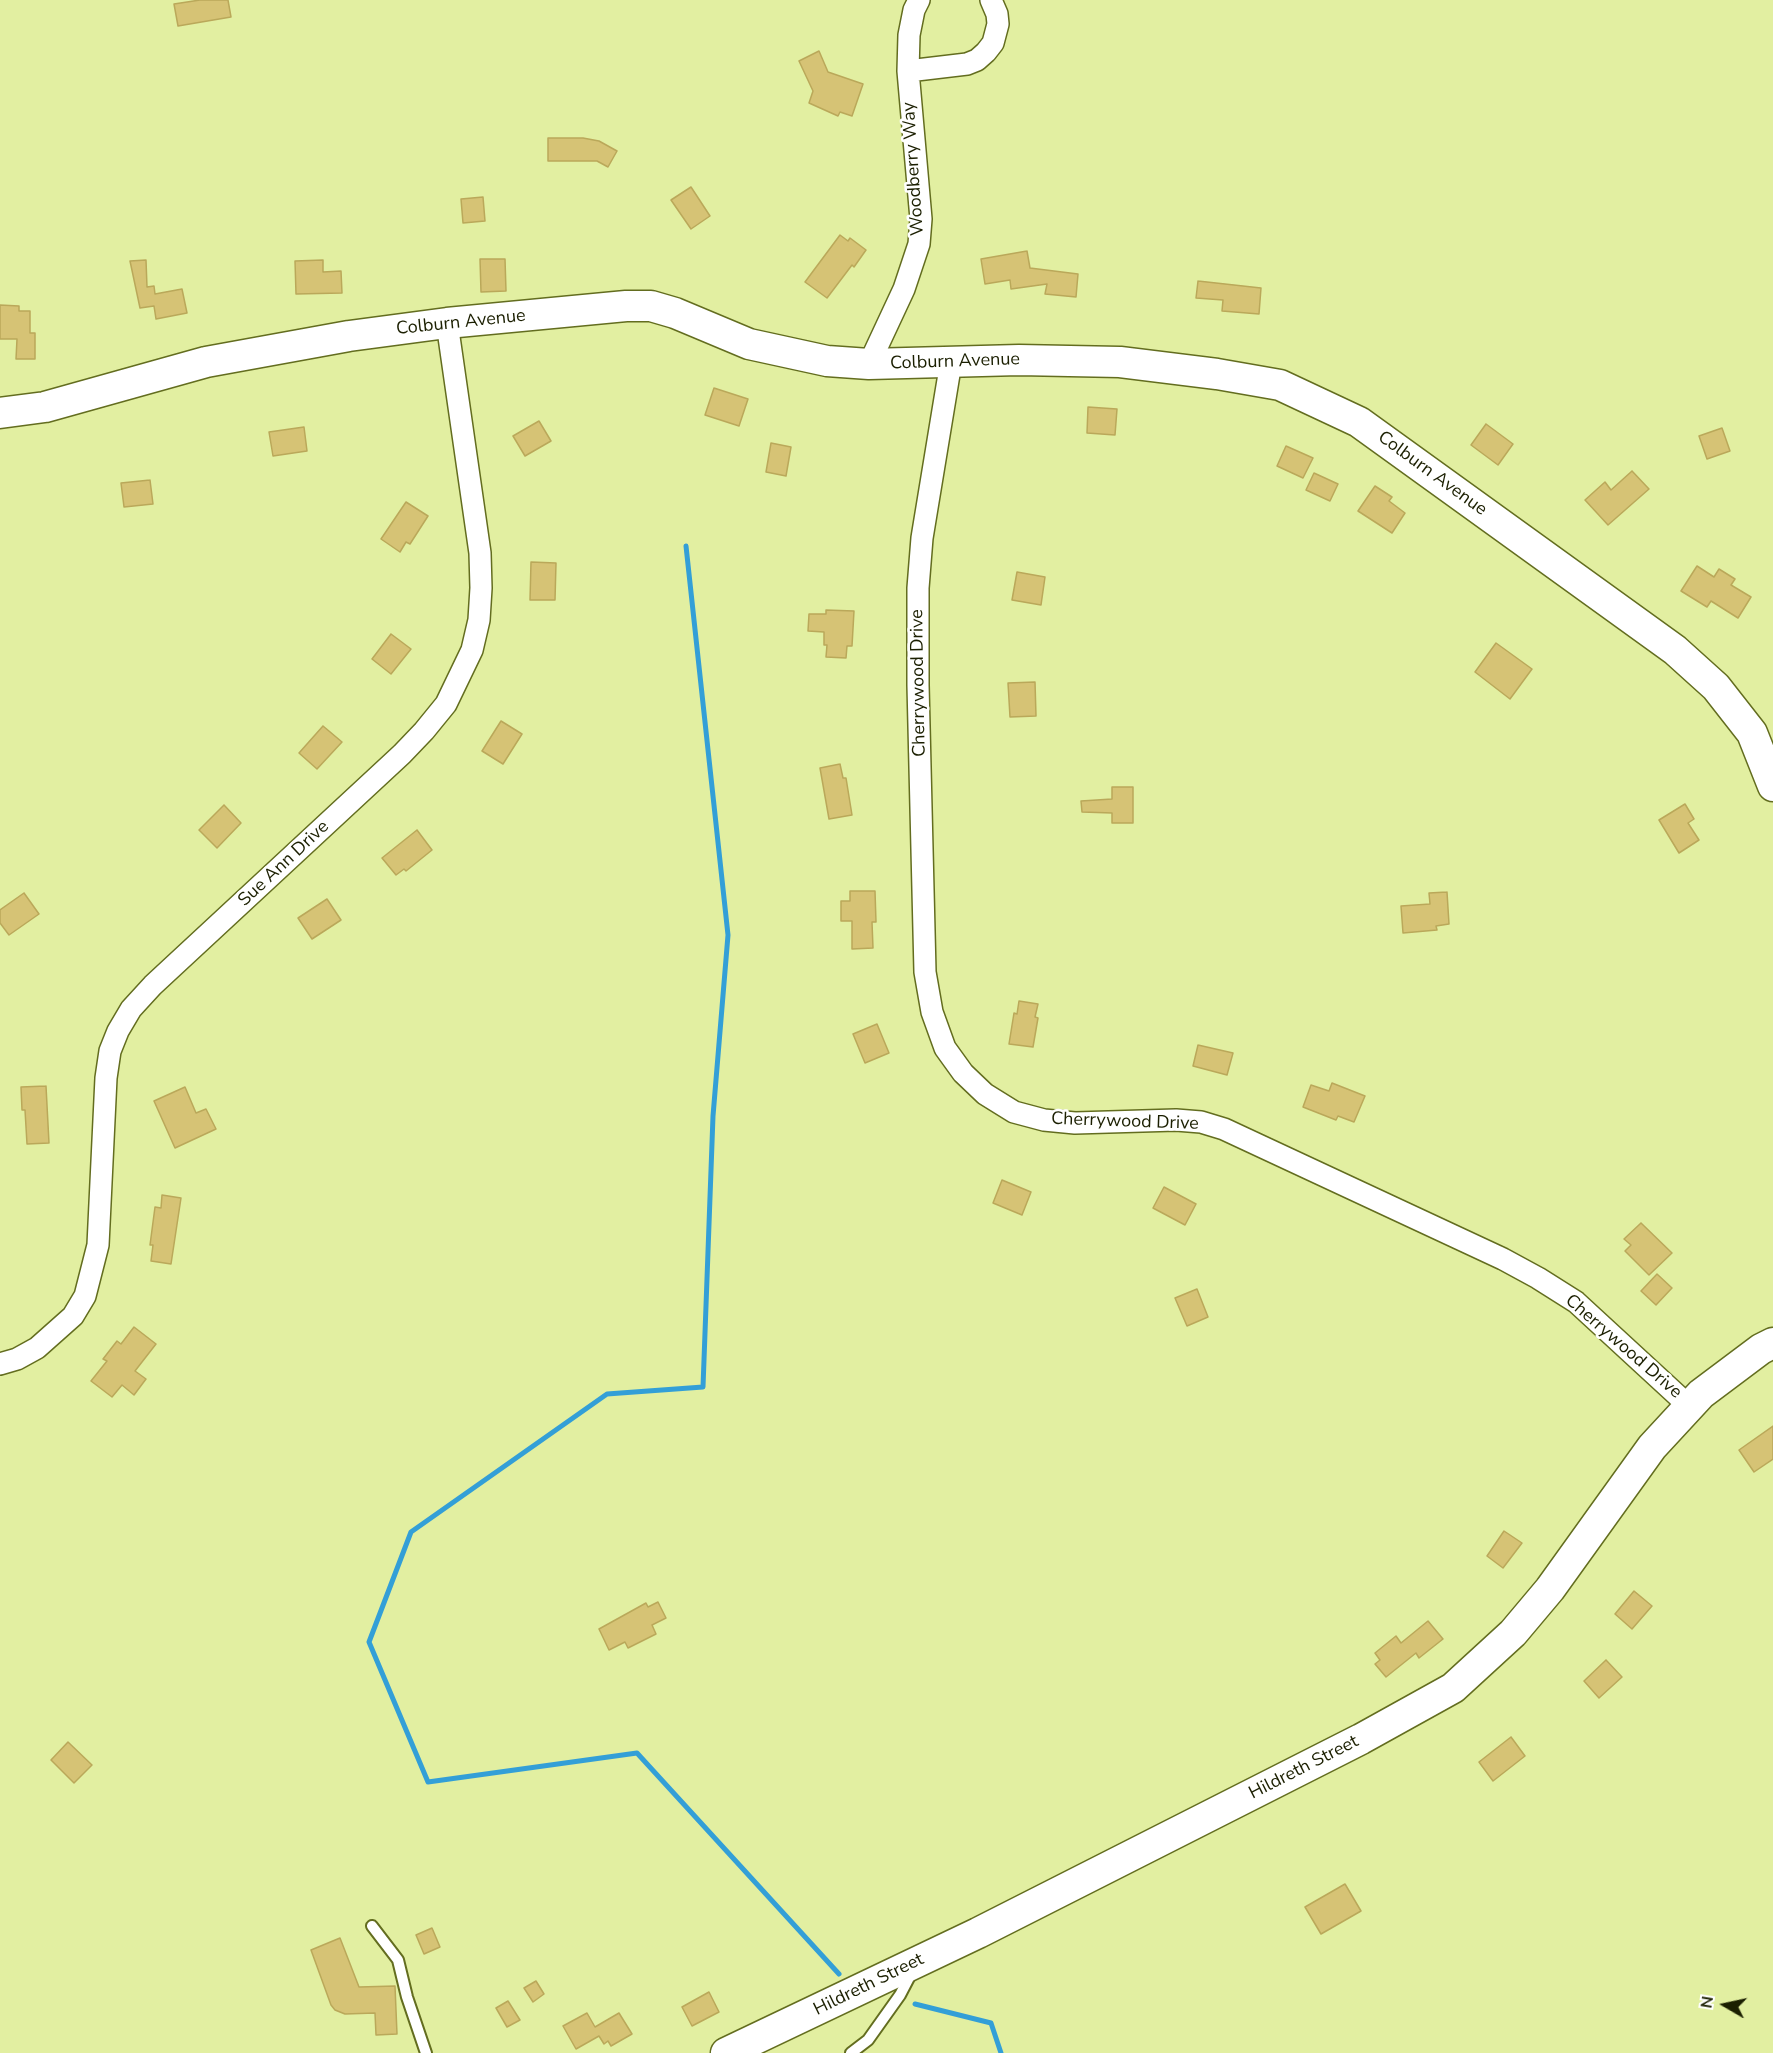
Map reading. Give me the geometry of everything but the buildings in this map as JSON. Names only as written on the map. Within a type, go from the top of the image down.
[{"type":"street","name":"Woodberry Way","points":[[869,364],[904,289],[919,244],[921,219],[908,71],[909,35],[914,10],[919,0]]},
{"type":"street","points":[[908,71],[967,64],[978,60],[993,43],[998,24],[997,14],[991,0]]},
{"type":"street","name":"Colburn Avenue","points":[[0,413],[45,407],[206,362],[350,336],[447,323],[626,306],[651,306],[675,313],[749,344],[827,361],[869,364],[1019,360],[1120,362],[1217,374],[1280,385],[1359,422],[1675,650],[1716,687],[1752,733],[1773,786]]},
{"type":"street","name":"Sue Ann Drive","points":[[0,1364],[17,1359],[38,1348],[73,1316],[85,1296],[98,1245],[106,1078],[110,1051],[131,1008],[162,976],[424,731],[446,704],[472,650],[479,620],[480,553],[447,323]]},
{"type":"street","name":"Cherrywood Drive","points":[[951,362],[922,538],[918,588],[925,972],[932,1012],[945,1048],[963,1073],[985,1094],[1014,1112],[1044,1120],[1075,1123],[1176,1120],[1202,1122],[1224,1129],[1503,1259],[1539,1278],[1576,1302],[1690,1407]]},
{"type":"street","name":"Hildreth Street","points":[[726,2053],[918,1962],[1361,1739],[1453,1688],[1521,1624],[1550,1589],[1652,1447],[1701,1394],[1761,1349],[1773,1343]]},
{"type":"lane","points":[[372,1926],[398,1960],[407,1997],[426,2053]]},
{"type":"lane","points":[[851,2053],[874,2031],[900,1995],[918,1962]]},
{"type":"waterway","points":[[686,546],[728,935],[713,1116],[703,1387],[607,1394],[411,1532],[369,1642],[428,1782],[637,1753],[839,1974]]},
{"type":"waterway","points":[[915,2004],[991,2023],[1001,2053]]}]
